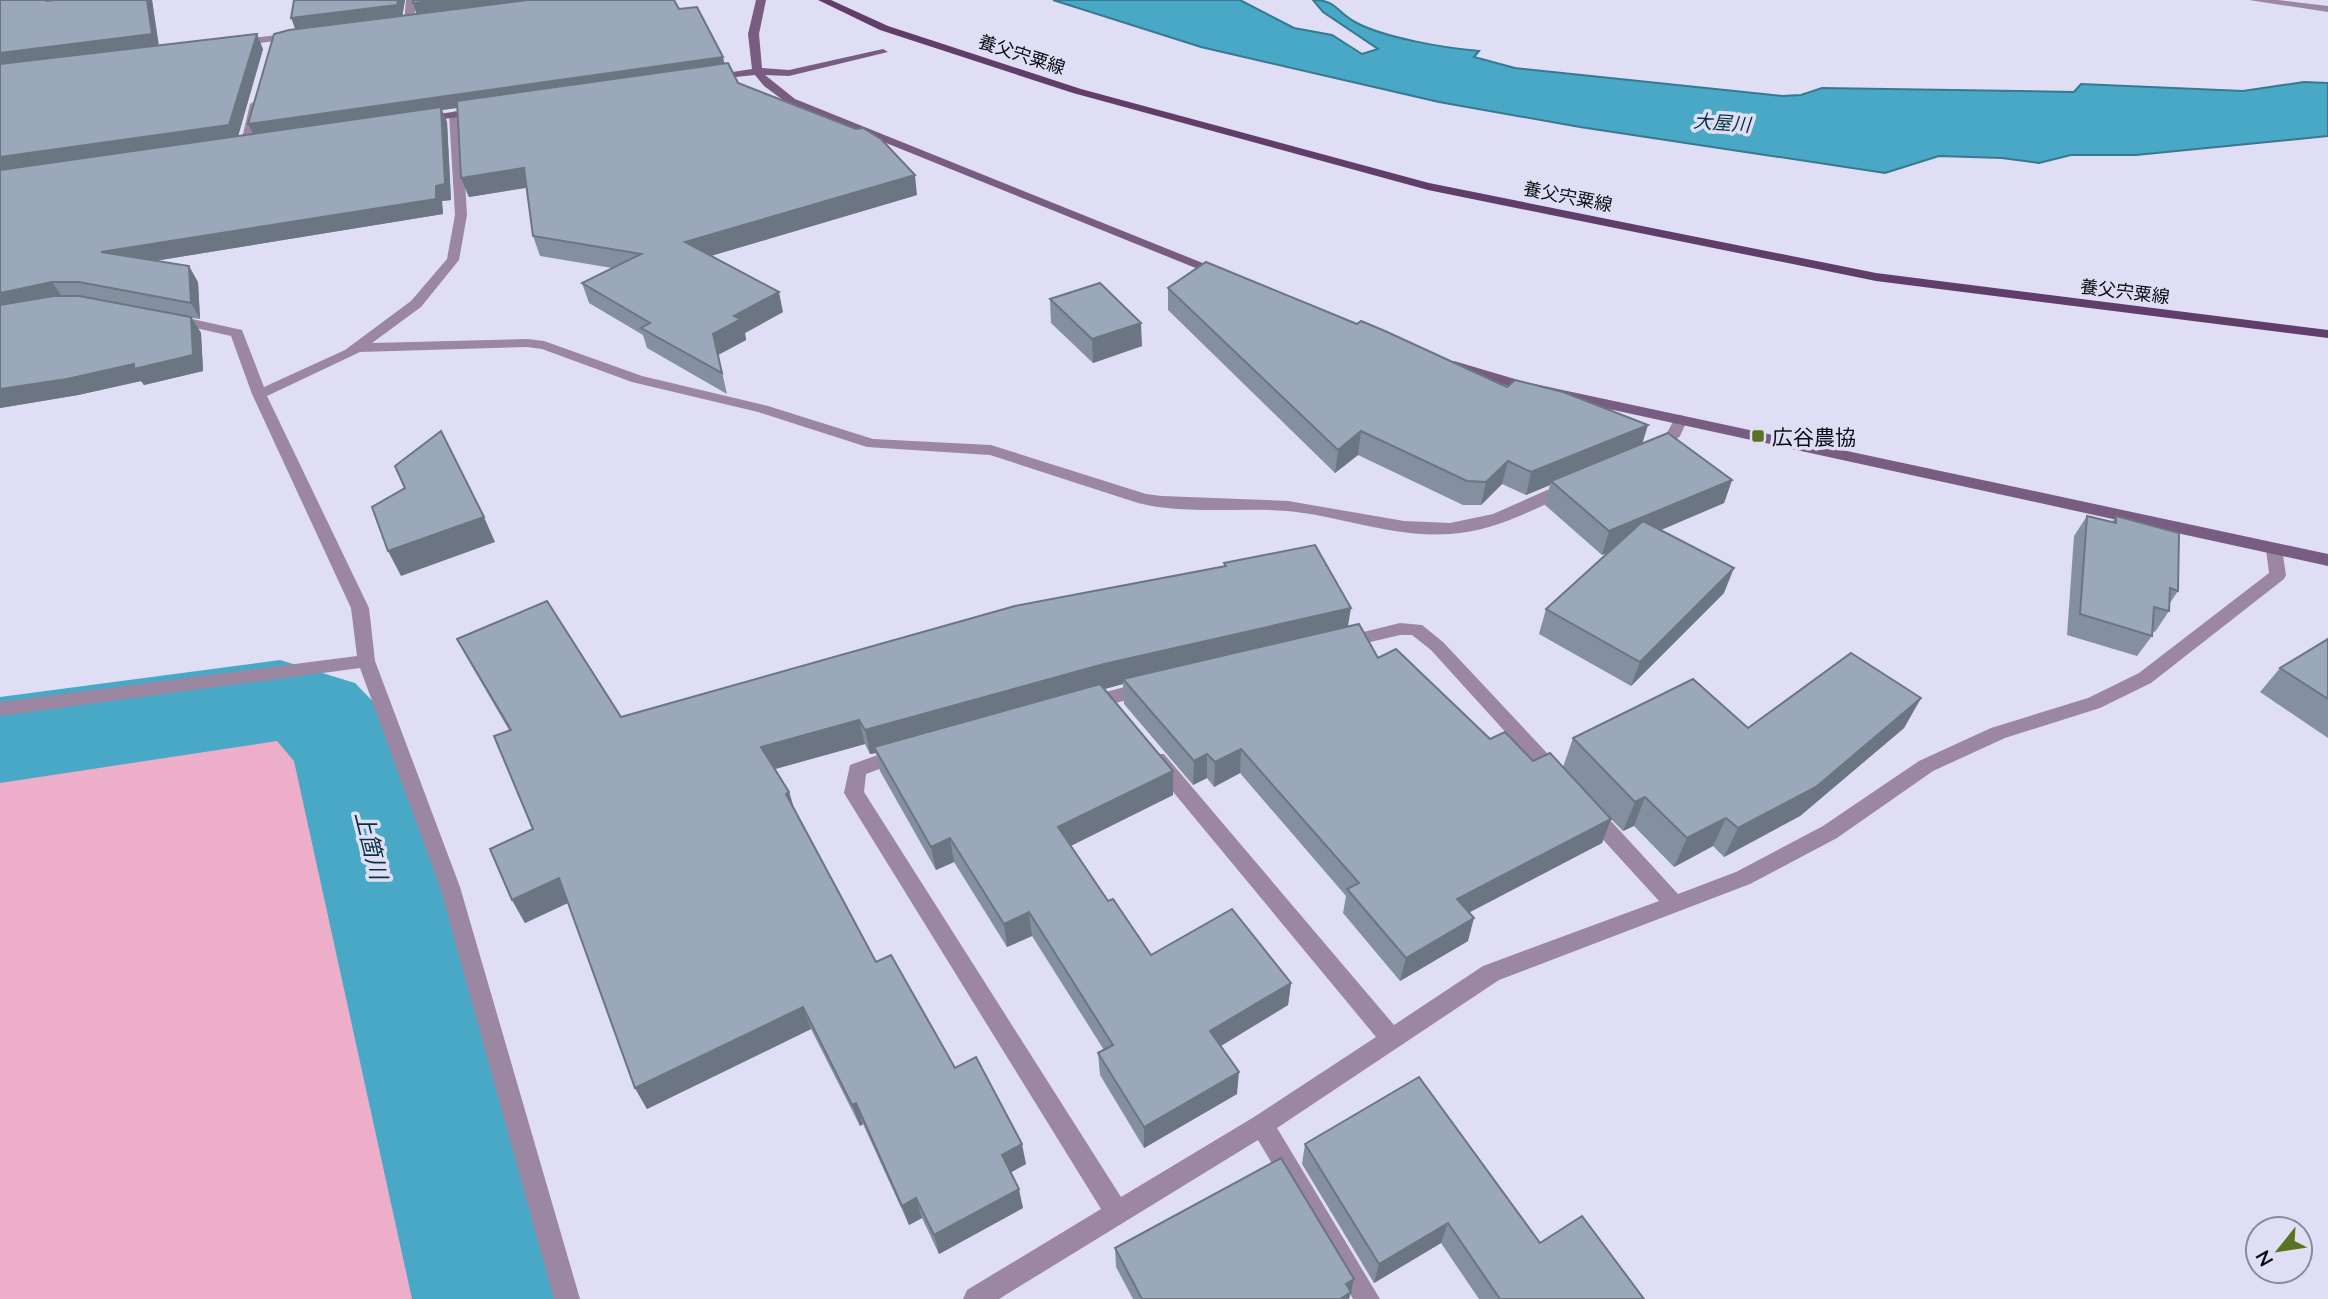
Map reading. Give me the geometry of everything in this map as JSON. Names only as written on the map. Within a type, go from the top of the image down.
[{"type":"main road","name":"養父宍粟線","points":[[823,0],[884,27],[1077,91],[1428,186],[1876,277],[2328,334]]},
{"type":"street","points":[[409,23],[411,0]]},
{"type":"street","points":[[761,0],[754,18],[758,71],[774,89],[791,100],[1244,282]]},
{"type":"street","points":[[2254,0],[2328,9]]},
{"type":"street","points":[[396,24],[423,21]]},
{"type":"street","points":[[221,45],[301,36]]},
{"type":"street","points":[[271,52],[274,39]]},
{"type":"street","points":[[703,79],[758,71],[789,73],[883,52]]},
{"type":"street","points":[[244,145],[259,92]]},
{"type":"street","points":[[415,120],[496,108]]},
{"type":"street","points":[[259,394],[356,348],[416,304],[453,260],[461,215],[455,114]]},
{"type":"street","points":[[230,147],[257,143]]},
{"type":"street","points":[[156,316],[237,333],[259,394],[360,608],[366,660],[450,887],[567,1299]]},
{"type":"street","points":[[356,348],[527,343],[544,345],[637,379],[763,409],[872,444],[991,450],[1144,499],[1168,503],[1290,506],[1392,526],[1439,529],[1474,525],[1586,480]]},
{"type":"street","points":[[1442,360],[1522,386],[2328,560]]},
{"type":"street","points":[[1635,460],[1659,449],[1675,433],[1681,419]]},
{"type":"street","points":[[976,1299],[1262,1125],[1490,973],[1743,878],[1830,832],[1927,766],[1998,733],[2094,703],[2144,678],[2278,575],[2274,549]]},
{"type":"street","points":[[1320,648],[1400,629],[1416,629],[1437,646],[1565,785]]},
{"type":"street","points":[[0,709],[366,660]]},
{"type":"street","points":[[1066,709],[1172,682]]},
{"type":"street","points":[[1106,698],[1124,719]]},
{"type":"street","points":[[1141,741],[1391,1038]]},
{"type":"street","points":[[922,748],[858,770],[855,793],[1117,1212]]},
{"type":"street","points":[[1583,804],[1675,904]]},
{"type":"street","points":[[1262,1125],[1367,1299]]},
{"type":"shaded area","points":[[269,738],[307,750],[429,1299],[0,1299],[0,775]]},
{"type":"water","name":"大屋川","points":[[1053,0],[1240,0],[1294,28],[1332,35],[1362,54],[1378,49],[1323,12],[1313,0],[1321,1],[1332,4],[1367,28],[1432,45],[1479,51],[1474,57],[1515,68],[1782,96],[1801,95],[1822,88],[2074,92],[2081,84],[2243,91],[2304,82],[2328,83],[2328,136],[2136,155],[2071,155],[2039,163],[2002,158],[1939,156],[1885,173],[1580,127],[1439,102],[1201,47]]},
{"type":"building","points":[[0,0],[147,0],[152,34],[0,53]]},
{"type":"building","points":[[294,0],[398,0],[397,5],[291,18]]},
{"type":"building","points":[[413,0],[439,0],[413,3]]},
{"type":"building","points":[[528,0],[674,0],[679,9],[697,7],[723,57],[248,124],[274,34]]},
{"type":"building","points":[[257,34],[229,125],[0,157],[0,64]]},
{"type":"building","points":[[728,63],[738,83],[856,129],[863,128],[881,139],[915,175],[685,242],[779,292],[734,316],[741,319],[713,334],[722,373],[641,328],[650,323],[582,283],[641,254],[533,236],[524,168],[461,178],[457,101]]},
{"type":"building","points":[[441,107],[445,184],[436,186],[436,199],[101,252],[189,266],[191,303],[79,282],[52,282],[0,293],[0,170]]},
{"type":"building","points":[[1206,262],[1357,324],[1361,321],[1507,387],[1515,380],[1563,392],[1648,425],[1531,472],[1508,461],[1486,482],[1467,481],[1361,431],[1338,450],[1168,288]]},
{"type":"building","points":[[1100,283],[1141,323],[1092,339],[1050,299]]},
{"type":"building","points":[[53,296],[79,296],[191,317],[193,355],[134,369],[134,364],[67,379],[0,389],[0,305]]},
{"type":"building","points":[[441,431],[484,517],[388,551],[372,507],[405,488],[395,466]]},
{"type":"building","points":[[1668,433],[1732,480],[1609,531],[1551,481]]},
{"type":"building","points":[[2087,516],[2116,523],[2116,516],[2179,533],[2178,591],[2170,588],[2169,611],[2154,607],[2152,636],[2080,614]]},
{"type":"building","points":[[1643,521],[1734,568],[1640,662],[1546,609]]},
{"type":"building","points":[[1315,545],[1351,608],[1104,664],[865,730],[859,720],[761,747],[789,792],[786,794],[876,962],[891,955],[955,1068],[976,1057],[1022,1144],[1002,1155],[1019,1189],[934,1235],[916,1198],[902,1206],[856,1103],[852,1105],[803,1007],[635,1088],[559,878],[512,900],[490,849],[533,829],[494,736],[511,730],[457,639],[547,601],[621,717],[1015,606],[1226,566],[1224,563]]},
{"type":"building","points":[[1359,624],[1378,658],[1396,649],[1490,739],[1505,732],[1533,761],[1550,753],[1611,819],[1457,899],[1474,918],[1406,958],[1347,889],[1359,883],[1241,749],[1215,762],[1207,754],[1194,761],[1123,679]]},
{"type":"building","points":[[2328,639],[2328,699],[2280,668]]},
{"type":"building","points":[[1851,653],[1921,698],[1816,787],[1738,828],[1726,818],[1687,838],[1645,797],[1635,802],[1573,738],[1693,679],[1748,728]]},
{"type":"building","points":[[1100,684],[1173,771],[1058,827],[1108,901],[1113,899],[1151,955],[1232,909],[1291,983],[1210,1031],[1239,1072],[1144,1127],[1098,1053],[1113,1045],[1029,912],[1004,924],[950,838],[931,847],[874,747]]},
{"type":"building","points":[[1419,1077],[1540,1243],[1582,1216],[1644,1299],[1500,1299],[1448,1223],[1379,1264],[1305,1144]]},
{"type":"building","points":[[1281,1158],[1354,1279],[1346,1284],[1351,1292],[1340,1299],[1142,1299],[1115,1248]]},
{"type":"waterway","name":"上箇川","points":[[0,740],[280,700],[316,712],[347,746],[488,1299]]},
{"type":"place","name":"広谷農協","points":[[1758,436]]}]
